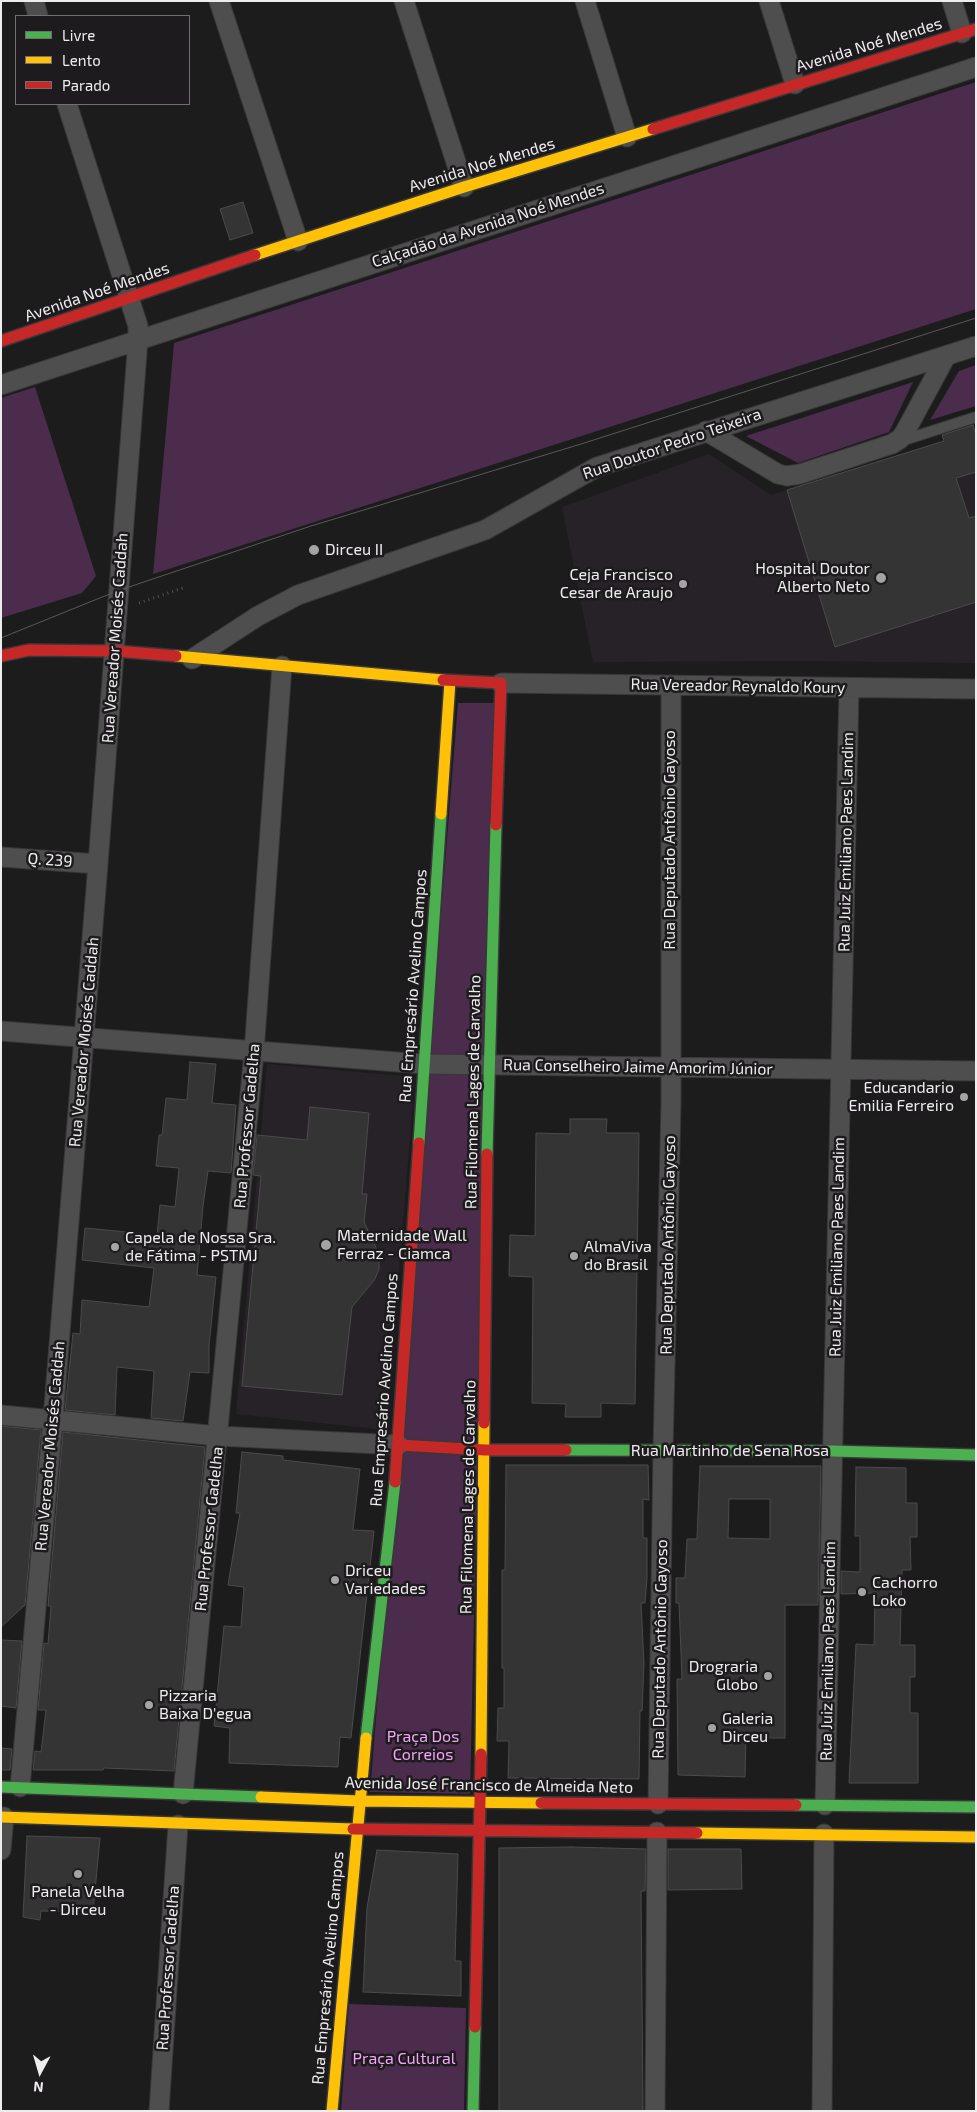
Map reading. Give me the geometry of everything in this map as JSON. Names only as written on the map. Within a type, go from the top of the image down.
[{"type":"street","points":[[34,1],[38,15]]},
{"type":"street","points":[[220,1],[298,241]]},
{"type":"street","points":[[404,1],[464,187]]},
{"type":"street","points":[[585,1],[627,136]]},
{"type":"street","points":[[769,1],[795,84]]},
{"type":"street","points":[[952,1],[969,31]]},
{"type":"street","name":"Avenida Noé Mendes","points":[[1,341],[464,187],[969,31]]},
{"type":"street","name":"Calçadão da Avenida Noé Mendes","points":[[1,385],[976,67]]},
{"type":"street","name":"Rua Vereador Moisés Caddah","points":[[10,1787],[53,1419],[116,651],[117,591],[138,339],[138,326],[67,105]]},
{"type":"street","name":"Rua Doutor Pedro Teixeira","points":[[192,659],[258,616],[298,595],[485,530],[597,467],[976,346]]},
{"type":"street","points":[[706,431],[778,474],[787,476],[800,474],[892,444],[905,432],[946,356]]},
{"type":"street","points":[[1,656],[29,650],[116,651],[450,681],[501,683]]},
{"type":"street","name":"Rua Professor Gadelha","points":[[183,1794],[254,1052],[282,666]]},
{"type":"street","name":"Rua Empresário Avelino Campos","points":[[332,2111],[359,1801],[399,1445],[450,681]]},
{"type":"street","name":"Rua Vereador Reynaldo Koury","points":[[501,683],[976,689]]},
{"type":"street","name":"Rua Filomena Lages de Carvalho","points":[[479,1830],[488,1064],[501,683]]},
{"type":"street","name":"Rua Deputado Antônio Gayoso","points":[[658,1804],[670,1067],[671,685]]},
{"type":"street","name":"Rua Juiz Emiliano Paes Landim","points":[[825,1805],[849,688]]},
{"type":"street","name":"Q. 239","points":[[1,857],[98,864]]},
{"type":"street","name":"Rua Conselheiro Jaime Amorim Júnior","points":[[1,1031],[423,1064],[976,1071]]},
{"type":"street","points":[[1,1415],[218,1436],[399,1445]]},
{"type":"street","name":"Rua Martinho de Sena Rosa","points":[[399,1445],[484,1450],[832,1451],[976,1455]]},
{"type":"street","name":"Avenida José Francisco de Almeida Neto","points":[[10,1787],[359,1801],[976,1807]]},
{"type":"street","points":[[1,1850],[3,1817],[357,1829],[976,1837]]},
{"type":"street","name":"Rua Professor Gadelha","points":[[159,2111],[178,1824]]},
{"type":"street","points":[[473,2111],[479,1830]]},
{"type":"street","points":[[655,2111],[657,1832]]},
{"type":"street","points":[[822,2111],[824,1834]]},
{"type":"lane","points":[[892,444],[976,417]]},
{"type":"path","points":[[148,600],[186,587]]},
{"type":"shaded area","points":[[976,431],[976,663],[802,661],[593,662],[562,507],[709,454],[771,495]]},
{"type":"shaded area","name":"Maternidade Wall Ferraz - Ciamca","points":[[267,1064],[415,1077],[386,1430],[236,1414]]},
{"type":"green space","points":[[976,82],[976,309],[153,574],[174,343]]},
{"type":"green space","points":[[976,365],[976,406],[930,420],[959,371]]},
{"type":"green space","points":[[913,382],[889,432],[798,463],[746,436]]},
{"type":"green space","points":[[35,387],[96,576],[82,593],[1,618],[1,398]]},
{"type":"green space","name":"Praça Dos Correios","points":[[458,703],[494,703],[470,1794],[370,1792]]},
{"type":"green space","name":"Praça Cultural","points":[[349,2004],[466,2008],[464,2111],[341,2111]]},
{"type":"building","points":[[243,202],[253,233],[230,240],[220,209]]},
{"type":"building","name":"Hospital Doutor Alberto Neto","points":[[973,425],[976,435],[976,472],[956,478],[969,518],[976,516],[976,602],[835,647],[787,490],[944,441],[942,435]]},
{"type":"building","points":[[190,1062],[216,1064],[212,1103],[236,1105],[231,1173],[208,1171],[203,1206],[197,1275],[216,1277],[209,1346],[209,1373],[190,1372],[183,1421],[151,1418],[154,1371],[117,1367],[115,1415],[65,1410],[73,1333],[80,1334],[82,1300],[149,1307],[154,1268],[82,1260],[85,1228],[157,1235],[160,1205],[175,1207],[179,1168],[156,1166],[159,1135],[162,1135],[166,1098],[187,1100]]},
{"type":"building","points":[[310,1107],[369,1113],[362,1194],[367,1194],[364,1222],[379,1254],[379,1269],[375,1279],[352,1307],[342,1395],[242,1386],[261,1176],[253,1175],[257,1135],[307,1140]]},
{"type":"building","name":"AlmaViva do Brasil","points":[[570,1119],[607,1119],[606,1133],[639,1133],[635,1404],[601,1403],[601,1417],[565,1417],[566,1404],[532,1403],[533,1277],[509,1276],[510,1235],[535,1236],[536,1133],[570,1134]]},
{"type":"building","points":[[1,1426],[41,1430],[25,1605],[1,1627]]},
{"type":"building","points":[[63,1432],[205,1447],[174,1771],[104,1768],[103,1770],[33,1770],[35,1751],[41,1752],[46,1710],[38,1710],[44,1643],[48,1644],[51,1606],[48,1606]]},
{"type":"building","points":[[242,1452],[283,1456],[283,1460],[360,1469],[353,1530],[374,1531],[351,1738],[340,1737],[338,1767],[229,1763],[230,1728],[214,1726],[224,1626],[241,1627],[244,1587],[228,1585],[240,1513],[236,1513]]},
{"type":"building","points":[[506,1465],[648,1465],[649,1500],[643,1499],[643,1538],[647,1538],[647,1578],[645,1603],[641,1603],[644,1663],[642,1711],[640,1711],[639,1779],[508,1778],[509,1741],[497,1741],[498,1708],[504,1708],[502,1570],[505,1570]]},
{"type":"building","points":[[700,1466],[821,1466],[818,1605],[785,1605],[785,1738],[746,1738],[745,1777],[678,1775],[677,1679],[682,1679],[679,1603],[676,1603],[676,1578],[685,1578],[687,1539],[697,1539]],"holes":[[[729,1499],[770,1499],[770,1539],[728,1538]]]},
{"type":"building","points":[[856,1467],[906,1468],[906,1503],[917,1503],[917,1537],[910,1537],[911,1570],[902,1570],[900,1645],[915,1645],[915,1677],[910,1677],[910,1713],[918,1713],[918,1783],[849,1783],[856,1644],[874,1645],[875,1593],[841,1594],[841,1571],[860,1572],[860,1536],[855,1536]]},
{"type":"building","points":[[1,1640],[22,1641],[16,1708],[1,1706]]},
{"type":"building","points":[[1,1748],[12,1749],[10,1770],[1,1770]]},
{"type":"building","points":[[27,1836],[100,1838],[93,1912],[41,1911],[40,1920],[23,1917]]},
{"type":"building","points":[[499,1848],[646,1849],[645,1891],[641,1891],[643,2111],[499,2111]]},
{"type":"building","points":[[668,1849],[741,1849],[742,1889],[668,1890]]},
{"type":"building","points":[[377,1850],[458,1854],[455,1961],[461,1961],[461,1996],[363,1992],[367,1908]]},
{"type":"tram line","points":[[1,638],[117,591],[311,526],[581,444],[976,318]]},
{"type":"traffic: fast","points":[[419,1143],[441,814]]},
{"type":"traffic: fast","points":[[487,1154],[496,825]]},
{"type":"traffic: fast","points":[[566,1450],[832,1451],[976,1455]]},
{"type":"traffic: fast","points":[[366,1738],[395,1482]]},
{"type":"traffic: fast","points":[[1,1787],[261,1797]]},
{"type":"traffic: fast","points":[[796,1805],[976,1807]]},
{"type":"traffic: fast","points":[[473,2111],[475,2027]]},
{"type":"traffic: slow","points":[[255,255],[464,187],[653,129]]},
{"type":"traffic: slow","points":[[176,656],[443,680]]},
{"type":"traffic: slow","points":[[441,814],[450,681]]},
{"type":"traffic: slow","points":[[481,1754],[484,1423]]},
{"type":"traffic: slow","points":[[332,2111],[366,1738]]},
{"type":"traffic: slow","points":[[261,1797],[359,1801],[541,1803]]},
{"type":"traffic: slow","points":[[1,1817],[353,1829]]},
{"type":"traffic: slow","points":[[697,1833],[976,1837]]},
{"type":"traffic: jam","points":[[653,129],[976,29]]},
{"type":"traffic: jam","points":[[1,341],[255,255]]},
{"type":"traffic: jam","points":[[1,656],[29,650],[116,651],[176,656]]},
{"type":"traffic: jam","points":[[443,680],[501,683],[496,825]]},
{"type":"traffic: jam","points":[[395,1482],[419,1143]]},
{"type":"traffic: jam","points":[[484,1423],[487,1154]]},
{"type":"traffic: jam","points":[[399,1445],[485,1450],[566,1450]]},
{"type":"traffic: jam","points":[[475,2027],[481,1754]]},
{"type":"traffic: jam","points":[[541,1803],[796,1805]]},
{"type":"traffic: jam","points":[[353,1829],[697,1833]]},
{"type":"place","name":"Dirceu II","points":[[314,550]]},
{"type":"place","name":"Hospital Doutor Alberto Neto","points":[[881,578]]},
{"type":"place","name":"Ceja Francisco Cesar de Araujo","points":[[683,584]]},
{"type":"place","name":"Educandario Emilia Ferreiro","points":[[964,1097]]},
{"type":"place","name":"Maternidade Wall Ferraz - Ciamca","points":[[326,1245]]},
{"type":"place","name":"Capela de Nossa Sra. de Fátima - PSTMJ","points":[[115,1247]]},
{"type":"place","name":"AlmaViva do Brasil","points":[[574,1256]]},
{"type":"place","name":"Driceu Variedades","points":[[335,1580]]},
{"type":"place","name":"Cachorro Loko","points":[[862,1592]]},
{"type":"place","name":"Drograria Globo","points":[[768,1676]]},
{"type":"place","name":"Pizzaria Baixa D'egua","points":[[149,1705]]},
{"type":"place","name":"Galeria Dirceu","points":[[712,1728]]},
{"type":"place","name":"Panela Velha - Dirceu","points":[[78,1874]]}]
